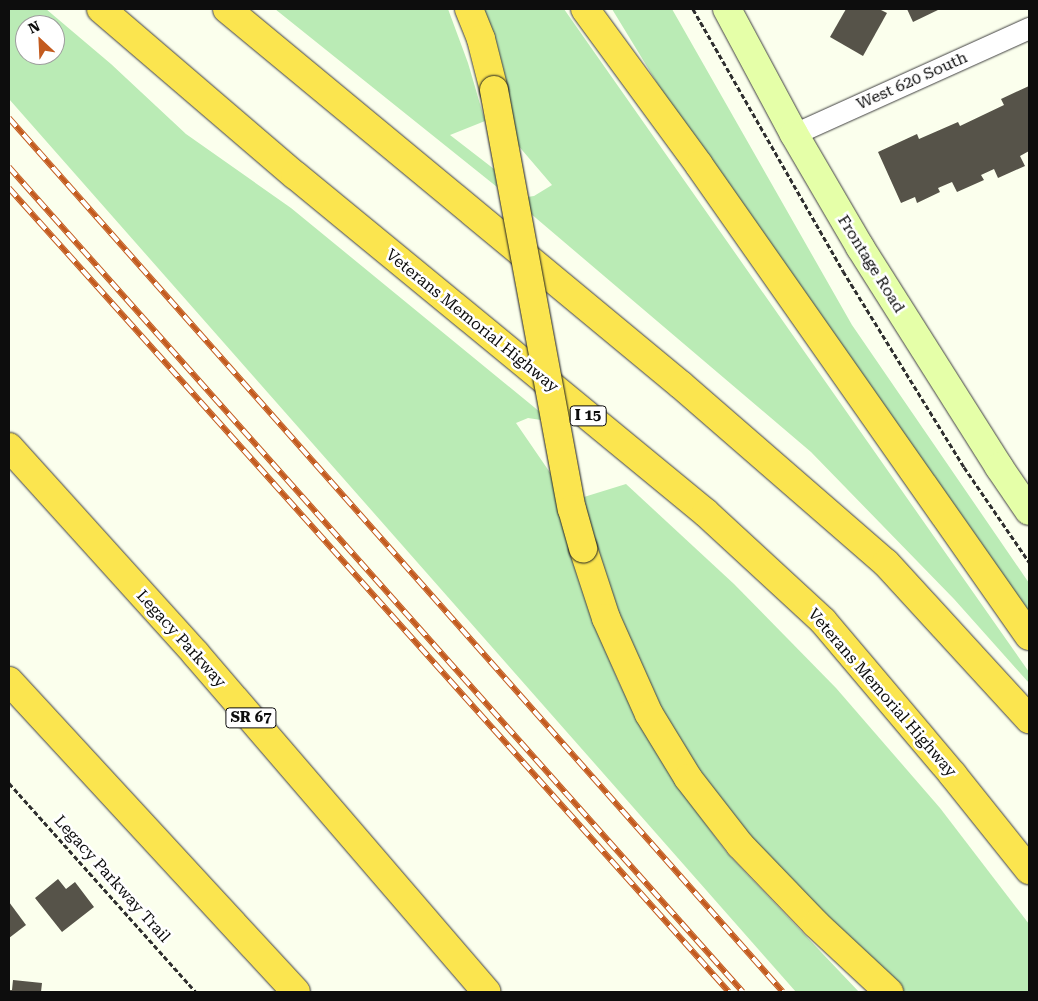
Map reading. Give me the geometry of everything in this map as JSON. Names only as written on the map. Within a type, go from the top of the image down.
[{"type":"highway","name":"Veterans Memorial Highway","points":[[101,9],[295,175],[706,513],[823,621],[953,775],[1029,870]]},
{"type":"highway","points":[[227,9],[681,386],[886,563],[1029,719]]},
{"type":"highway","points":[[469,9],[481,40],[494,90],[570,501],[606,618],[649,714],[688,778],[740,845],[816,924],[889,992]]},
{"type":"highway","points":[[585,9],[699,165],[1029,636]]},
{"type":"highway","points":[[592,9],[612,47]]},
{"type":"highway","name":"Legacy Parkway","points":[[9,448],[195,653],[487,992]]},
{"type":"highway","points":[[9,681],[296,992]]},
{"type":"street","name":"Frontage Road","points":[[727,9],[794,134],[860,247],[1029,511]]},
{"type":"street","name":"West 620 South","points":[[794,134],[1029,28]]},
{"type":"path","name":"Legacy Parkway Trail","points":[[9,783],[196,992]]},
{"type":"green space","points":[[9,9],[46,9],[53,15],[15,15],[15,65],[65,65],[65,25],[111,64],[186,134],[291,208],[540,412],[541,420],[528,418],[516,423],[551,474],[562,523],[598,633],[619,683],[645,733],[671,777],[727,853],[859,992],[796,992],[9,99]]},
{"type":"green space","points":[[275,9],[448,9],[468,63],[485,121],[450,135],[494,169],[497,187]]},
{"type":"green space","points":[[484,9],[564,9],[1029,672],[1029,683],[954,599],[811,452],[530,213],[527,197],[534,196],[552,185],[516,143],[499,59]]},
{"type":"green space","points":[[612,9],[672,9],[852,325],[1029,583],[1029,612],[963,517],[956,520],[665,96]]},
{"type":"green space","points":[[626,484],[734,584],[836,688],[940,808],[1029,924],[1029,992],[898,992],[775,870],[701,777],[663,715],[628,639],[595,547],[584,497]]},
{"type":"building","points":[[846,9],[879,9],[887,13],[863,56],[830,37]]},
{"type":"building","points":[[907,9],[940,9],[913,22]]},
{"type":"building","points":[[1029,86],[1029,151],[1020,156],[1025,166],[998,178],[994,169],[981,175],[984,180],[957,192],[952,182],[938,188],[940,192],[917,203],[915,197],[901,203],[878,152],[917,134],[919,139],[958,122],[960,126],[1004,105],[1001,99]]},
{"type":"building","points":[[58,879],[66,889],[75,882],[94,907],[62,932],[35,898]]},
{"type":"building","points":[[9,902],[26,925],[9,938]]},
{"type":"building","points":[[13,980],[42,983],[41,992],[9,992],[9,990],[12,990]]},
{"type":"railway","points":[[9,118],[783,992]]},
{"type":"railway","points":[[9,167],[743,992]]},
{"type":"railway","points":[[9,188],[729,992]]}]
